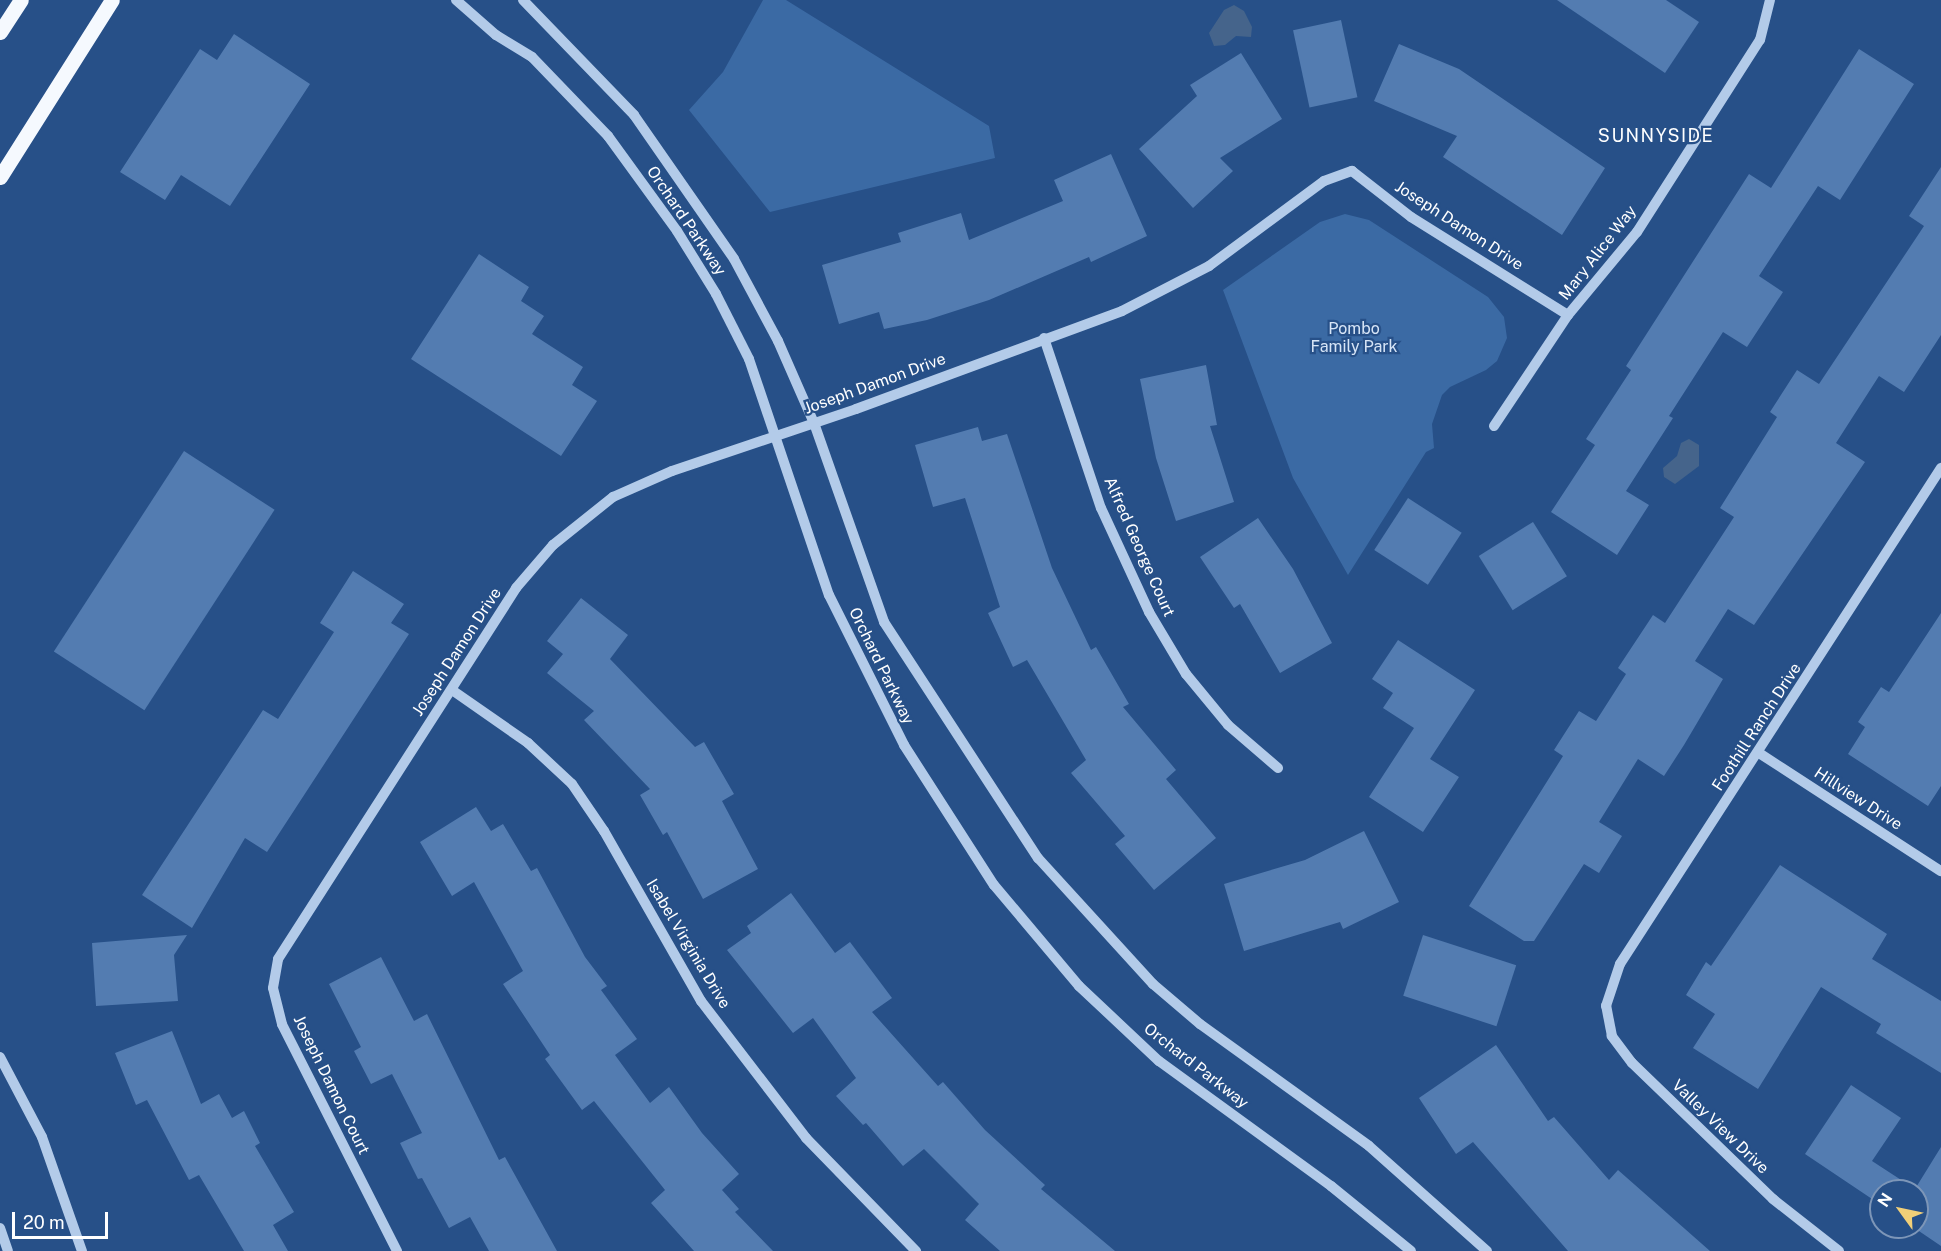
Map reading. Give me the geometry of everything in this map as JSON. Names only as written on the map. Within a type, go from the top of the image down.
[{"type":"main road","points":[[0,32],[21,0]]},
{"type":"main road","points":[[0,177],[112,0]]},
{"type":"street","name":"Orchard Parkway","points":[[456,0],[541,66],[608,136],[644,183],[716,294],[749,359],[777,434],[829,595],[904,745],[994,885],[1079,986],[1159,1061],[1331,1186],[1411,1251]]},
{"type":"street","name":"Orchard Parkway","points":[[523,0],[634,115],[691,192],[756,300],[814,423],[884,622],[1038,858],[1161,990],[1200,1024],[1369,1146],[1487,1251]]},
{"type":"street","name":"Mary Alice Way","points":[[1494,426],[1568,315],[1637,232],[1760,40],[1770,0]]},
{"type":"street","name":"Joseph Damon Drive","points":[[316,900],[516,588],[553,545],[613,497],[672,471],[814,423],[1122,310],[1209,266],[1324,181],[1352,171],[1411,217],[1568,315]]},
{"type":"street","name":"Alfred George Court","points":[[1044,338],[1101,508],[1149,612],[1186,674],[1228,725],[1278,768]]},
{"type":"street","name":"Foothill Ranch Drive","points":[[1606,1006],[1620,964],[1759,753],[1941,468]]},
{"type":"street","name":"Isabel Virginia Drive","points":[[452,690],[528,743],[572,784],[604,831],[701,1001],[806,1138],[916,1251]]},
{"type":"street","name":"Hillview Drive","points":[[1759,753],[1941,871]]},
{"type":"street","name":"Joseph Damon Court","points":[[316,900],[278,959],[273,988],[282,1024],[397,1251]]},
{"type":"street","name":"Valley View Drive","points":[[1606,1006],[1612,1036],[1632,1063],[1773,1199],[1839,1251]]},
{"type":"street","points":[[0,1057],[42,1137],[82,1251]]},
{"type":"street","points":[[0,1228],[8,1251]]},
{"type":"green space","points":[[763,0],[786,0],[989,126],[995,158],[770,212],[689,110],[723,72]]},
{"type":"green space","name":"Pombo Family Park","points":[[1345,214],[1369,220],[1488,297],[1504,317],[1507,338],[1497,361],[1486,370],[1450,387],[1442,395],[1432,424],[1434,448],[1426,452],[1348,575],[1293,478],[1223,290],[1320,222]]},
{"type":"shaded area","points":[[1234,5],[1244,11],[1252,27],[1251,37],[1236,36],[1225,45],[1214,46],[1209,33],[1224,10]]},
{"type":"shaded area","points":[[1689,439],[1699,445],[1699,466],[1675,484],[1664,477],[1663,468],[1677,456],[1681,443]]},
{"type":"building","points":[[1557,0],[1666,0],[1699,22],[1665,73]]},
{"type":"building","points":[[1341,20],[1357,97],[1309,107],[1293,30]]},
{"type":"building","points":[[234,34],[310,84],[230,206],[181,175],[165,200],[120,172],[200,49],[217,60]]},
{"type":"building","points":[[1399,44],[1459,69],[1605,168],[1562,235],[1443,157],[1457,136],[1374,101]]},
{"type":"building","points":[[1859,49],[1914,84],[1840,200],[1818,186],[1759,276],[1783,292],[1747,347],[1723,332],[1669,416],[1673,418],[1626,491],[1649,505],[1617,555],[1551,512],[1595,445],[1586,439],[1631,370],[1626,366],[1749,174],[1771,188]]},
{"type":"building","points":[[1241,53],[1282,119],[1220,158],[1233,171],[1193,208],[1139,149],[1197,96],[1190,85]]},
{"type":"building","points":[[1111,154],[1147,236],[1091,262],[1089,257],[989,300],[927,320],[884,329],[879,312],[839,324],[822,265],[901,242],[898,233],[961,213],[969,240],[1063,201],[1054,180]]},
{"type":"building","points":[[1941,167],[1941,335],[1904,392],[1879,376],[1836,443],[1865,462],[1754,625],[1728,609],[1695,661],[1723,679],[1684,745],[1664,776],[1638,759],[1599,822],[1622,836],[1599,873],[1584,864],[1534,941],[1524,941],[1469,906],[1563,756],[1554,750],[1579,711],[1596,721],[1626,674],[1618,668],[1653,615],[1665,623],[1734,517],[1720,508],[1777,417],[1770,412],[1797,370],[1819,384],[1924,226],[1909,216]]},
{"type":"building","points":[[479,254],[529,287],[521,301],[544,316],[532,334],[583,367],[572,385],[597,401],[561,456],[411,359]]},
{"type":"building","points":[[1206,365],[1217,425],[1210,426],[1234,502],[1176,521],[1156,458],[1140,379]]},
{"type":"building","points":[[978,427],[982,441],[1007,434],[1052,568],[1091,650],[1096,647],[1129,704],[1123,707],[1176,770],[1166,779],[1216,838],[1154,890],[1115,844],[1125,836],[1071,773],[1086,760],[1027,660],[1013,667],[988,613],[1000,607],[965,498],[933,507],[915,445]]},
{"type":"building","points":[[184,451],[275,510],[144,710],[54,651]]},
{"type":"building","points":[[1408,498],[1462,533],[1428,585],[1374,550]]},
{"type":"building","points":[[1258,518],[1293,569],[1332,643],[1280,673],[1240,604],[1234,608],[1200,557]]},
{"type":"building","points":[[1533,522],[1567,576],[1513,610],[1479,556]]},
{"type":"building","points":[[353,571],[404,604],[391,623],[409,634],[267,852],[245,838],[192,928],[142,895],[263,710],[278,719],[334,632],[320,623]]},
{"type":"building","points":[[581,598],[628,635],[610,659],[695,747],[704,742],[734,794],[722,801],[758,869],[703,899],[667,832],[663,835],[640,795],[650,789],[584,720],[594,711],[547,673],[563,654],[547,641]]},
{"type":"building","points":[[1941,613],[1941,786],[1928,806],[1848,754],[1865,727],[1858,722],[1881,687],[1889,692]]},
{"type":"building","points":[[1398,640],[1475,690],[1430,759],[1459,777],[1423,832],[1369,797],[1414,728],[1383,708],[1393,693],[1372,679]]},
{"type":"building","points":[[476,807],[491,831],[503,824],[531,871],[537,868],[585,957],[607,986],[601,990],[637,1039],[615,1055],[650,1103],[669,1087],[702,1133],[739,1174],[722,1190],[739,1209],[735,1212],[773,1251],[694,1251],[651,1203],[665,1190],[594,1101],[582,1110],[545,1059],[550,1055],[503,984],[523,971],[474,882],[452,896],[420,842]]},
{"type":"building","points":[[1364,831],[1399,902],[1343,929],[1340,922],[1244,951],[1224,884],[1305,860]]},
{"type":"building","points":[[1780,865],[1887,934],[1872,959],[1941,1001],[1941,1073],[1876,1033],[1881,1024],[1821,987],[1758,1089],[1693,1048],[1715,1014],[1686,995],[1706,962],[1711,966]]},
{"type":"building","points":[[791,893],[835,953],[850,942],[892,998],[872,1012],[938,1086],[943,1082],[985,1130],[1045,1185],[1041,1189],[1115,1251],[1000,1251],[965,1220],[979,1204],[924,1149],[903,1166],[866,1123],[863,1125],[836,1096],[856,1078],[813,1018],[793,1033],[727,950],[751,933],[747,926]]},
{"type":"building","points":[[187,935],[174,955],[178,1001],[96,1006],[92,943]]},
{"type":"building","points":[[1423,935],[1516,965],[1496,1026],[1403,996]]},
{"type":"building","points":[[381,957],[414,1021],[427,1014],[499,1160],[505,1157],[557,1251],[489,1251],[470,1217],[449,1228],[422,1178],[418,1179],[400,1143],[422,1133],[392,1074],[371,1084],[354,1051],[361,1047],[329,984]]},
{"type":"building","points":[[172,1031],[201,1104],[219,1094],[232,1118],[244,1111],[260,1143],[255,1146],[294,1212],[273,1225],[288,1251],[244,1251],[199,1175],[189,1180],[147,1100],[136,1105],[115,1053]]},
{"type":"building","points":[[1496,1045],[1548,1121],[1554,1117],[1609,1180],[1618,1170],[1710,1251],[1568,1251],[1473,1142],[1456,1154],[1419,1098]]},
{"type":"building","points":[[1851,1085],[1901,1118],[1872,1161],[1900,1179],[1869,1179],[1869,1197],[1805,1154]]},
{"type":"building","points":[[1941,1147],[1941,1246],[1929,1238],[1929,1179],[1921,1179]]},
{"type":"district","name":"SUNNYSIDE","points":[[1656,136]]}]
